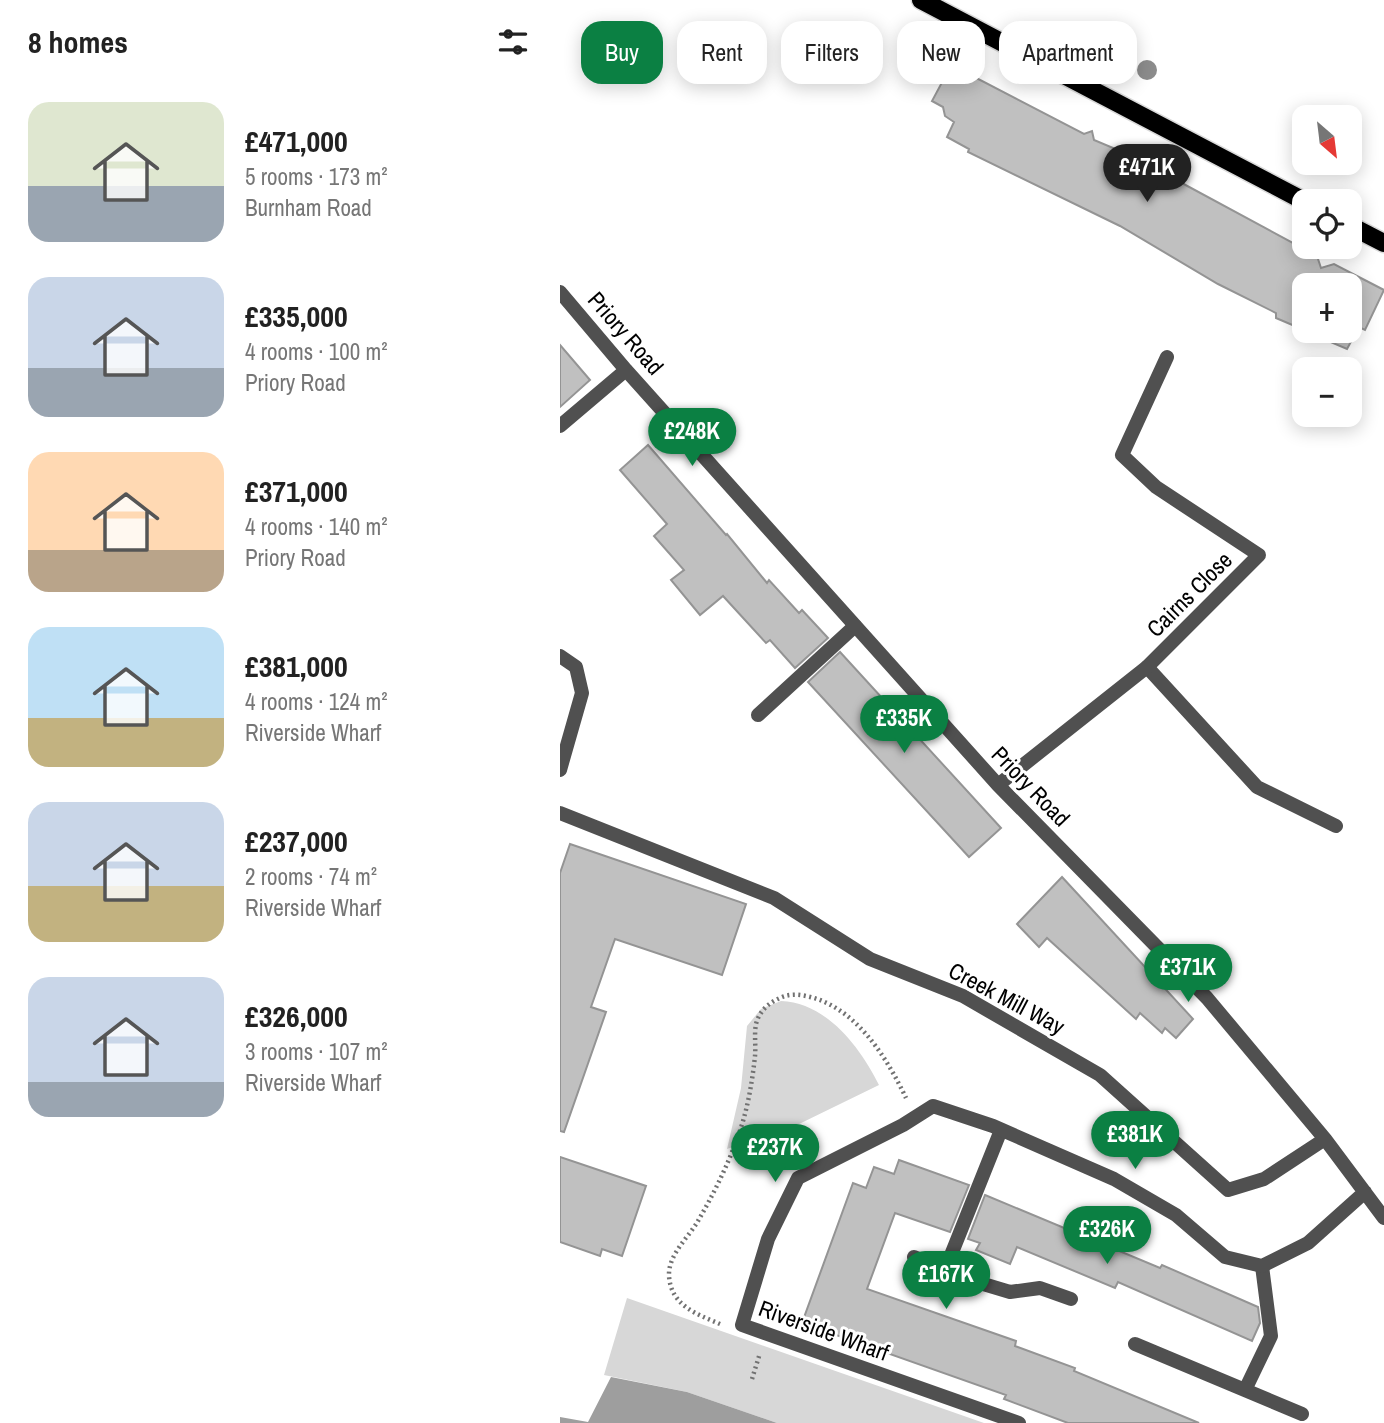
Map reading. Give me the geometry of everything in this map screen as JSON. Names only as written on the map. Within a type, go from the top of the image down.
[{"type":"main road","points":[[921,0],[1292,195]]},
{"type":"main road","points":[[1362,232],[1384,243]]},
{"type":"street","name":"Priory Road","points":[[560,292],[626,370],[784,543],[998,785],[1207,999],[1325,1139],[1384,1218]]},
{"type":"street","name":"Cairns Close","points":[[998,785],[1147,667],[1259,555],[1156,487],[1122,455],[1167,358]]},
{"type":"street","points":[[560,426],[626,370]]},
{"type":"street","points":[[758,715],[855,626]]},
{"type":"street","points":[[560,656],[576,667],[582,693],[560,770]]},
{"type":"street","points":[[1147,667],[1257,787],[1336,826]]},
{"type":"street","name":"Creek Mill Way","points":[[560,813],[774,898],[870,959],[963,996],[1100,1075],[1228,1190],[1264,1179],[1325,1139]]},
{"type":"street","name":"Riverside Wharf","points":[[1019,1423],[742,1325],[768,1239],[797,1178],[903,1125],[933,1106],[1001,1129],[1114,1179],[1176,1215],[1224,1257],[1262,1266]]},
{"type":"street","points":[[945,1270],[1001,1129]]},
{"type":"street","points":[[1245,1390],[1271,1336],[1262,1266],[1308,1243],[1365,1192]]},
{"type":"street","points":[[914,1257],[1010,1292],[1040,1288],[1071,1299]]},
{"type":"street","points":[[1135,1344],[1301,1414]]},
{"type":"path","points":[[742,1325],[721,1324],[685,1308],[675,1294],[669,1276],[673,1258],[698,1222],[737,1139],[749,1100],[756,1024],[766,1006],[782,996],[797,994],[817,998],[845,1012],[870,1038],[893,1070],[915,1116]]},
{"type":"path","points":[[752,1379],[762,1345]]},
{"type":"shaded area","points":[[781,1001],[798,1004],[827,1018],[852,1042],[879,1085],[797,1125],[727,1149],[741,1088],[747,1026],[761,1009]]},
{"type":"shaded area","points":[[627,1298],[984,1423],[777,1423],[687,1392],[604,1375]]},
{"type":"shaded area","points":[[611,1377],[687,1392],[777,1423],[560,1423],[560,1417],[588,1422]]},
{"type":"building","points":[[985,83],[1084,134],[1092,131],[1094,140],[1140,162],[1147,174],[1157,173],[1180,182],[1292,242],[1292,259],[1318,259],[1321,268],[1334,264],[1351,273],[1292,273],[1292,325],[1276,318],[1276,313],[1218,284],[1120,226],[968,152],[969,149],[947,137],[954,122],[945,116],[943,107],[932,101],[941,84]]},
{"type":"building","points":[[1362,279],[1384,290],[1365,330],[1362,328]]},
{"type":"building","points":[[1333,343],[1350,343],[1347,349]]},
{"type":"building","points":[[560,345],[590,380],[560,407]]},
{"type":"building","points":[[648,445],[767,583],[769,580],[799,613],[802,610],[828,638],[795,668],[770,640],[766,643],[723,596],[700,615],[671,580],[684,570],[654,536],[667,524],[620,470]]},
{"type":"building","points":[[840,652],[1001,828],[969,857],[808,682]]},
{"type":"building","points":[[570,844],[746,904],[722,975],[615,939],[591,1007],[606,1012],[564,1132],[560,1131],[560,873]]},
{"type":"building","points":[[1062,877],[1193,1019],[1176,1038],[1165,1028],[1162,1033],[1140,1013],[1136,1019],[1047,938],[1039,947],[1017,924]]},
{"type":"building","points":[[560,1157],[646,1186],[622,1256],[602,1249],[600,1256],[560,1242]]},
{"type":"building","points":[[899,1160],[969,1185],[950,1232],[895,1213],[867,1289],[1016,1341],[1015,1346],[1075,1368],[1074,1371],[1199,1423],[1068,1423],[1004,1399],[1006,1395],[802,1323],[853,1183],[866,1188],[874,1167],[894,1174]]},
{"type":"building","points":[[985,1195],[1160,1268],[1162,1265],[1258,1307],[1260,1323],[1252,1341],[1118,1282],[1115,1288],[1017,1247],[1010,1264],[976,1250],[980,1243],[968,1239]]}]
